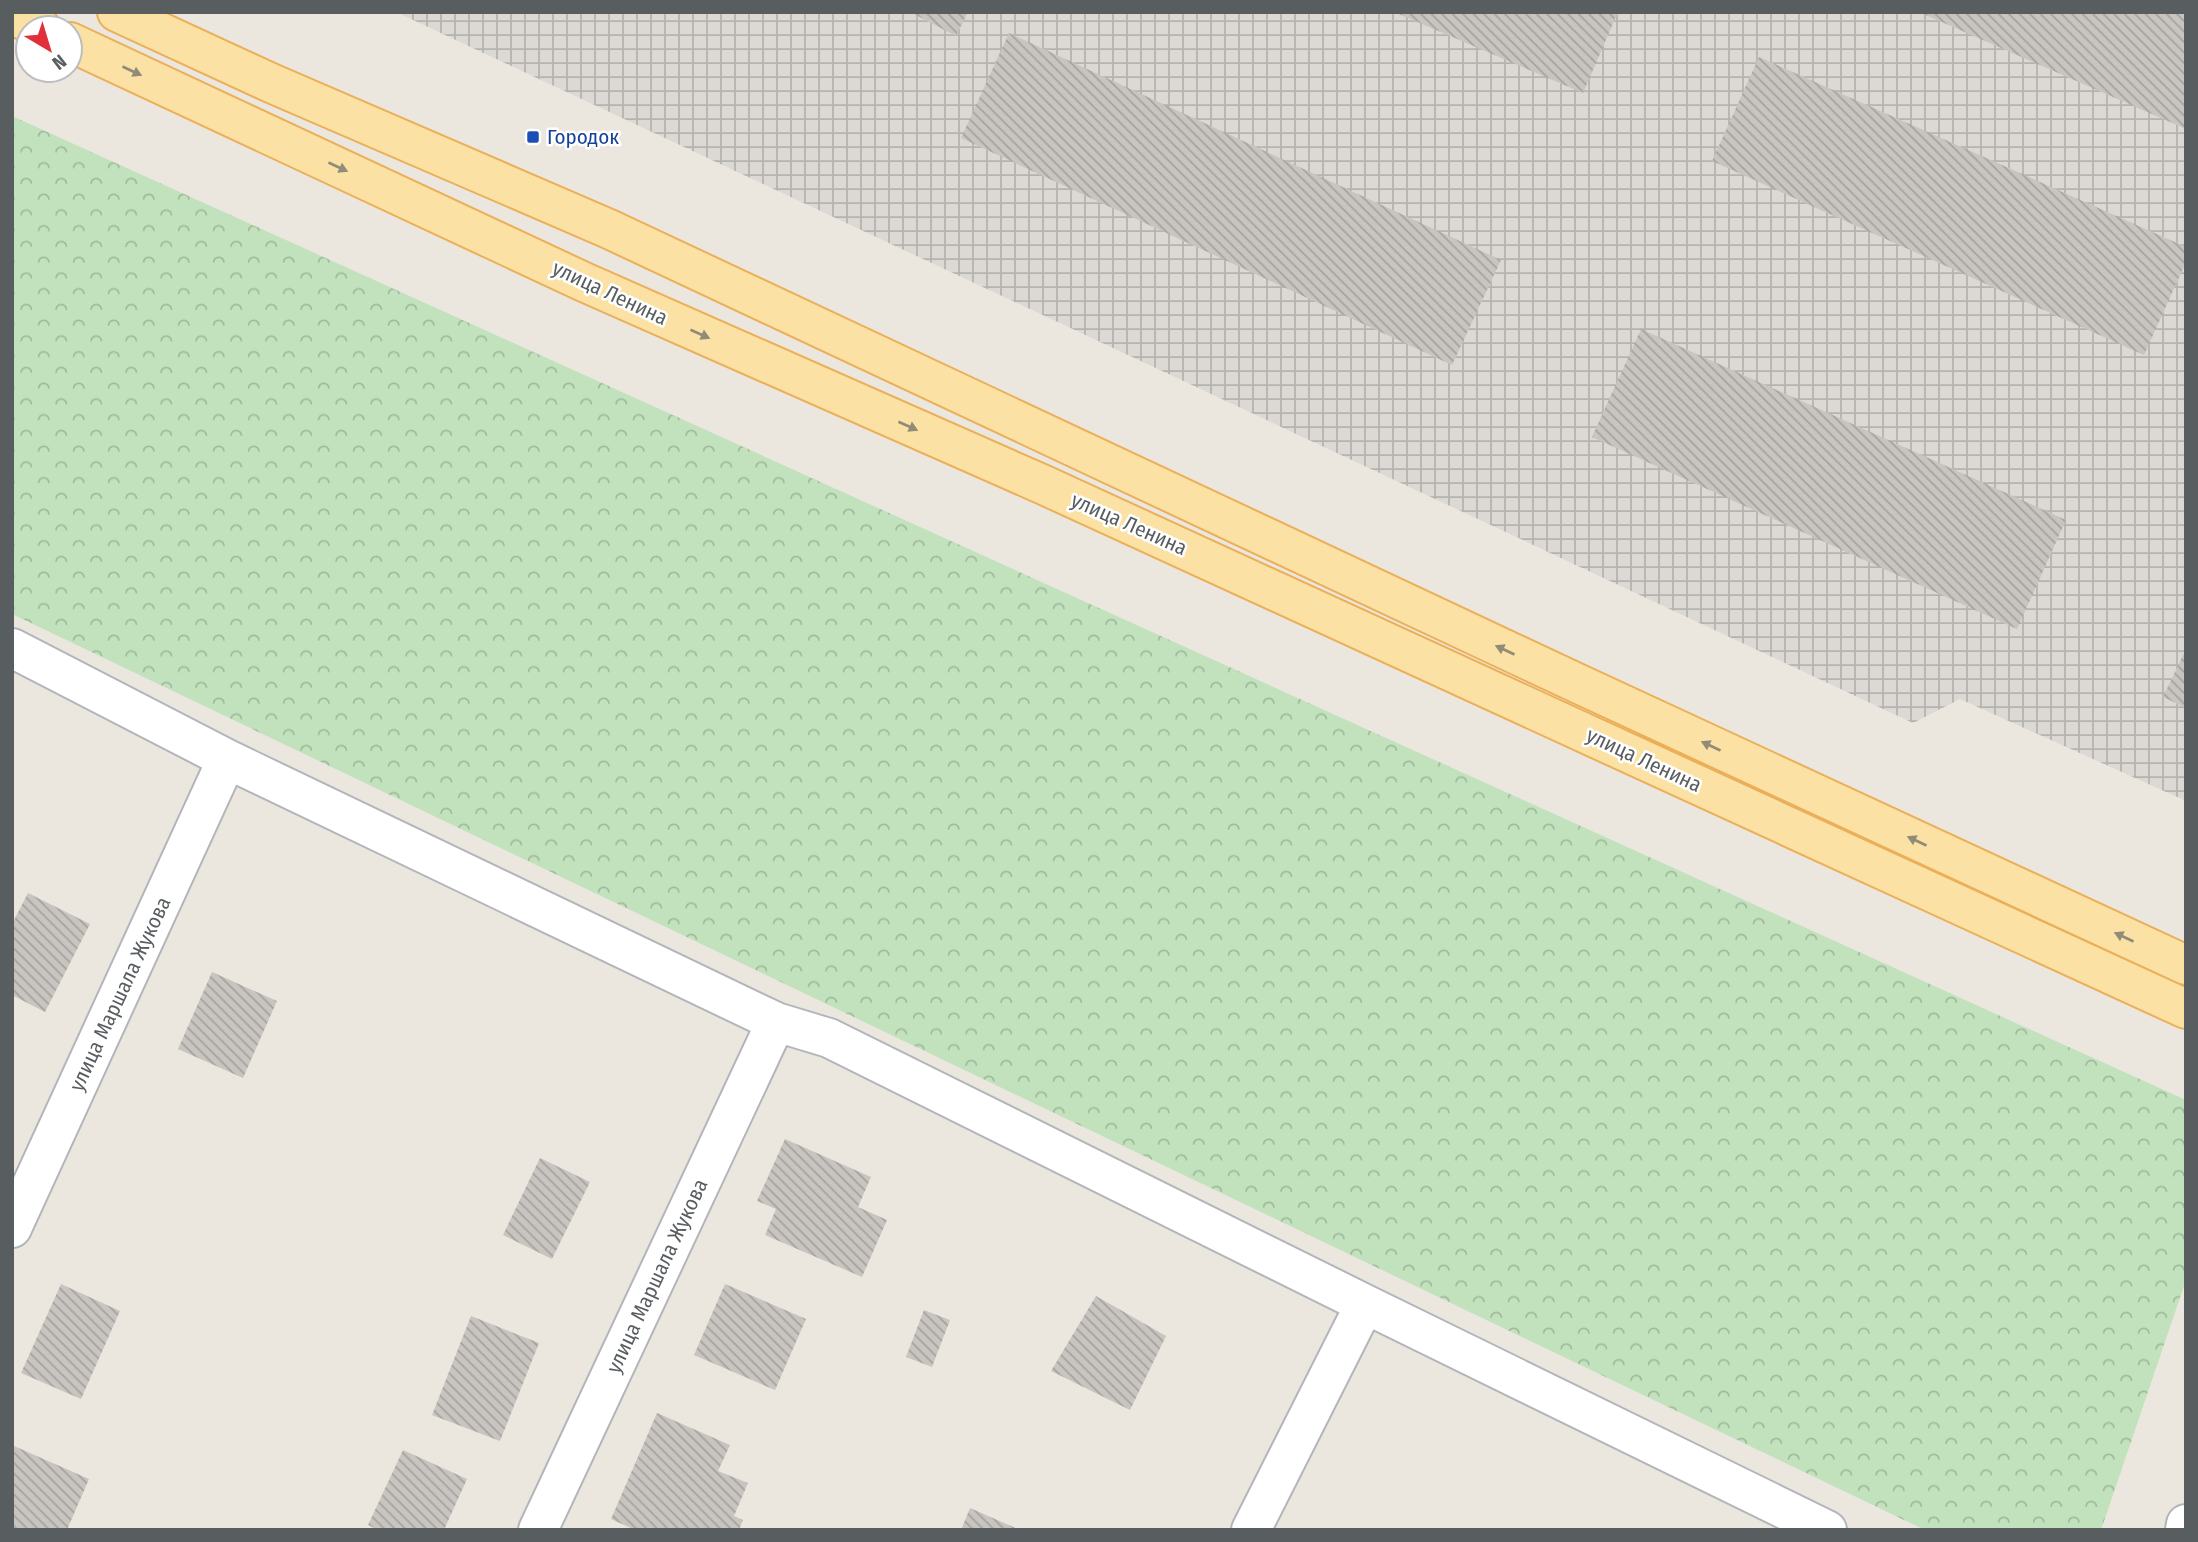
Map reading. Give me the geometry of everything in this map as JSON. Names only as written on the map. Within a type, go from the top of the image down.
[{"type":"main road","name":"улица Ленина","points":[[117,12],[271,83],[609,229],[1566,679],[2186,965]]},
{"type":"main road","name":"улица Ленина","points":[[84,49],[584,282],[1094,508],[2186,1009]]},
{"type":"street","points":[[12,648],[227,760],[776,1022],[829,1038],[1827,1530]]},
{"type":"street","name":"улица Маршала Жукова","points":[[12,1228],[227,760]]},
{"type":"street","name":"улица Маршала Жукова","points":[[538,1530],[776,1022]]},
{"type":"street","points":[[1251,1530],[1365,1304]]},
{"type":"street","points":[[2185,1530],[2186,1524]]},
{"type":"shaded area","points":[[396,12],[2186,12],[2186,801],[1960,699],[1913,723]]},
{"type":"green space","points":[[12,116],[2186,1100],[2186,1280],[2101,1530],[1925,1530],[12,614]]},
{"type":"building","points":[[910,12],[968,12],[956,36]]},
{"type":"building","points":[[1394,12],[1618,12],[1583,93]]},
{"type":"building","points":[[1919,12],[2186,12],[2186,129]]},
{"type":"building","points":[[1009,33],[1501,260],[1452,365],[961,138]]},
{"type":"building","points":[[1759,57],[2186,247],[2186,262],[2144,355],[1712,161]]},
{"type":"building","points":[[1641,329],[2066,520],[2017,629],[1592,437]]},
{"type":"building","points":[[2186,649],[2186,708],[2163,697]]},
{"type":"building","points":[[28,893],[90,924],[45,1012],[12,995],[12,924]]},
{"type":"building","points":[[212,972],[277,1001],[243,1078],[178,1049]]},
{"type":"building","points":[[785,1139],[871,1177],[858,1207],[887,1220],[862,1277],[765,1235],[776,1209],[757,1201]]},
{"type":"building","points":[[540,1158],[590,1182],[552,1259],[503,1235]]},
{"type":"building","points":[[61,1284],[120,1311],[81,1399],[21,1373]]},
{"type":"building","points":[[725,1284],[806,1319],[775,1390],[694,1355]]},
{"type":"building","points":[[1096,1296],[1166,1336],[1130,1410],[1051,1371]]},
{"type":"building","points":[[924,1310],[950,1320],[932,1367],[906,1357]]},
{"type":"building","points":[[471,1316],[539,1343],[500,1441],[432,1415]]},
{"type":"building","points":[[657,1413],[730,1445],[718,1471],[748,1483],[734,1516],[743,1520],[739,1530],[635,1530],[611,1519]]},
{"type":"building","points":[[14,1446],[89,1479],[67,1530],[12,1530]]},
{"type":"building","points":[[403,1450],[467,1479],[444,1530],[378,1530],[368,1525]]},
{"type":"building","points":[[970,1508],[1020,1530],[961,1530]]},
{"type":"place","name":"Городок","points":[[533,137]]}]
